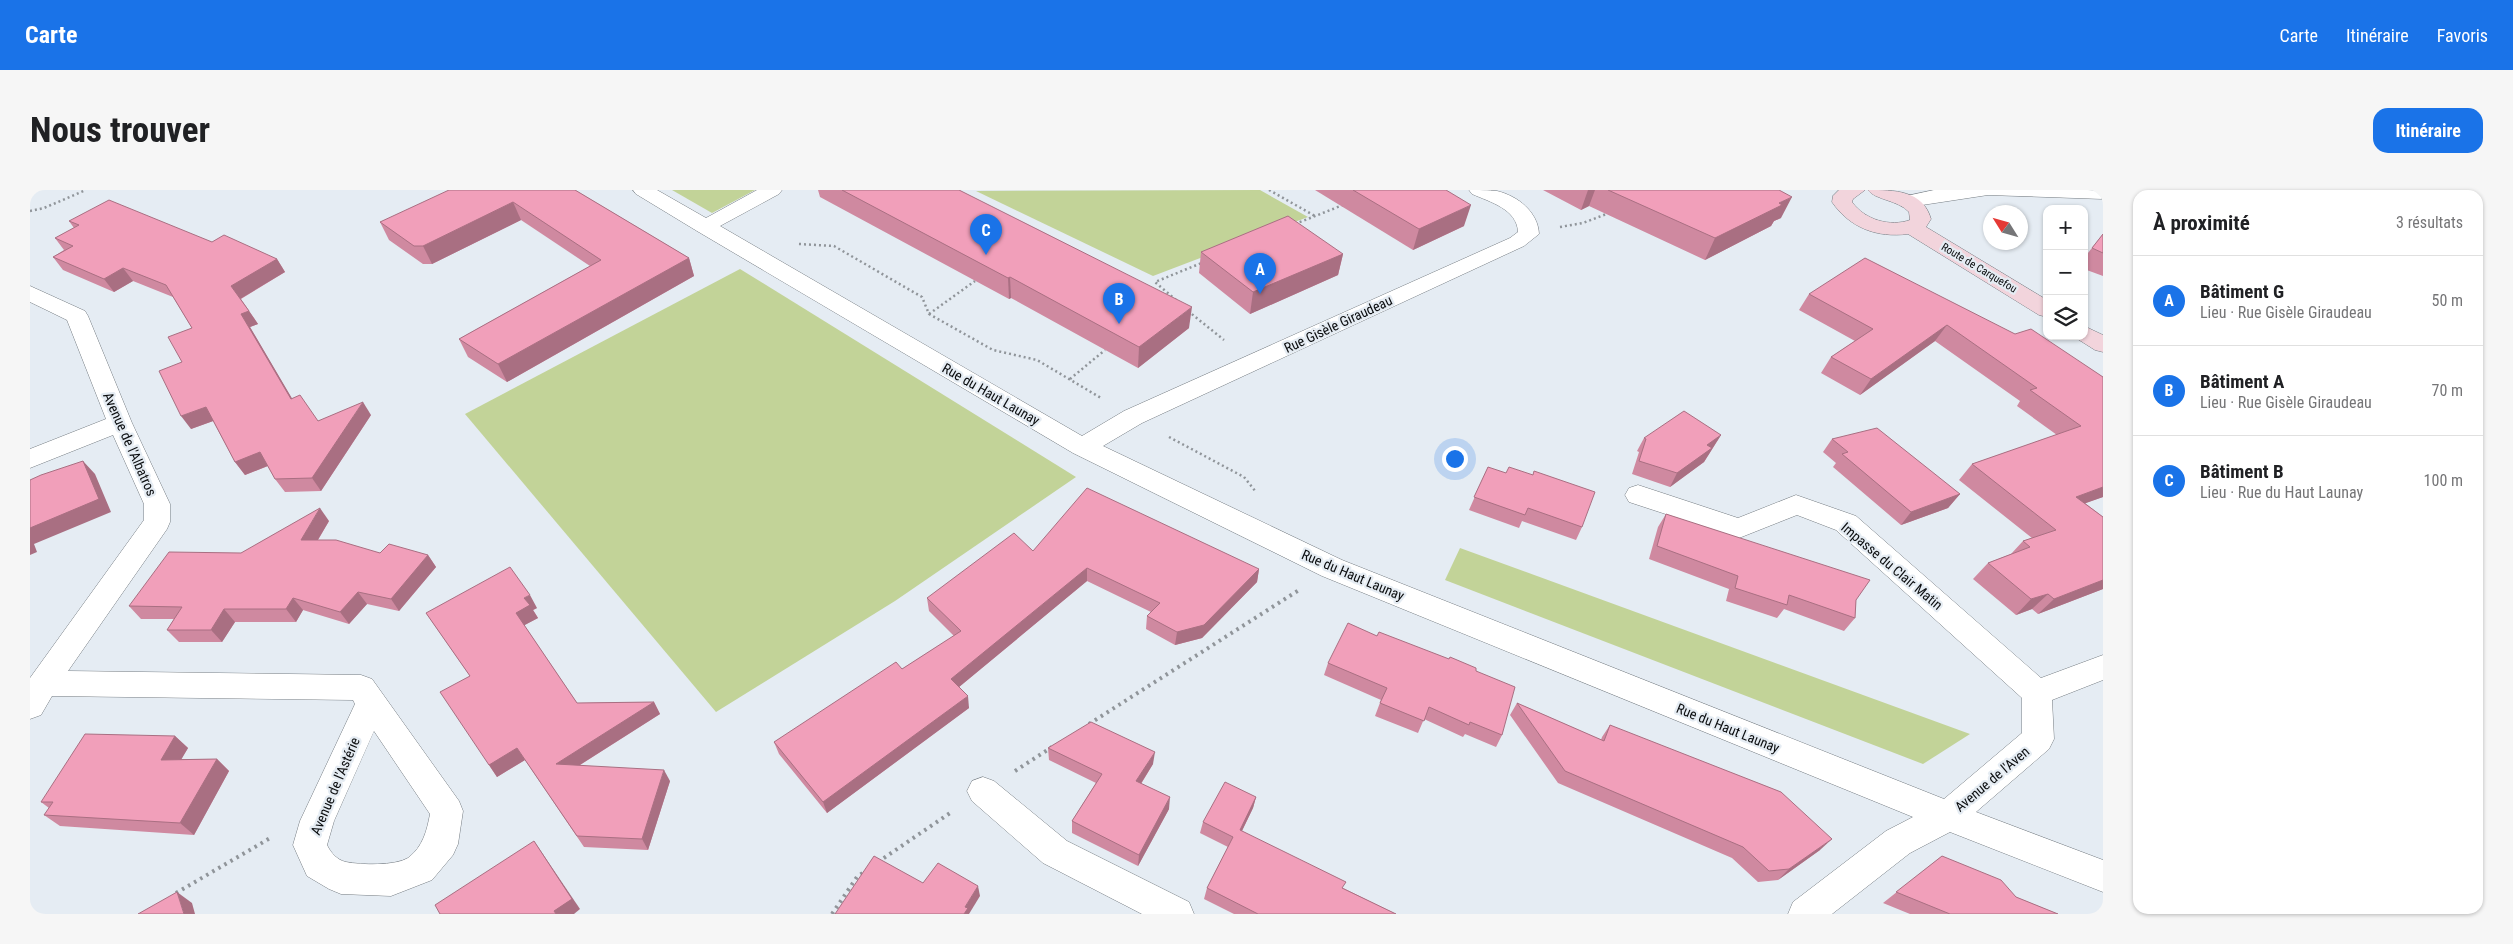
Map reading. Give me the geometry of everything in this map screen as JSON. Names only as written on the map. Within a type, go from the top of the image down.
[{"type":"main road","points":[[1849,191],[1843,196],[1842,202],[1852,215],[1863,221],[1889,229],[1912,227],[1921,219],[1916,207],[1909,202],[1878,190]]},
{"type":"main road","name":"Route de Carquefou","points":[[1912,227],[2043,308]]},
{"type":"main road","points":[[2088,335],[2103,344]]},
{"type":"street","name":"Rue du Haut Launay","points":[[643,190],[1082,447],[1332,568],[1948,816],[2103,876]]},
{"type":"street","points":[[704,227],[772,190]]},
{"type":"street","points":[[1479,190],[1523,212],[1530,224]]},
{"type":"street","points":[[1909,202],[1944,194],[1982,190]]},
{"type":"street","points":[[1994,190],[2103,193]]},
{"type":"street","name":"Rue Gisèle Giraudeau","points":[[1082,447],[1133,416],[1517,242],[1529,234],[1530,224]]},
{"type":"street","name":"Avenue de l'Albatros","points":[[30,293],[77,316],[120,423],[157,504],[157,522],[37,694]]},
{"type":"street","points":[[30,459],[120,423]]},
{"type":"street","name":"Impasse du Clair Matin","points":[[1638,495],[1739,528],[1796,505],[1846,523],[2037,693]]},
{"type":"street","points":[[2037,693],[2103,667]]},
{"type":"street","name":"Avenue de l'Astérie","points":[[37,694],[361,688],[371,702],[447,811],[441,844],[420,869],[391,880],[341,878],[319,865],[310,845],[317,821],[371,702]]},
{"type":"street","name":"Avenue de l'Aven","points":[[1948,816],[2038,739],[2037,693]]},
{"type":"street","points":[[983,791],[1055,852],[1177,914]]},
{"type":"street","points":[[1805,914],[1898,842],[1948,816]]},
{"type":"path","points":[[30,211],[44,208],[86,190]]},
{"type":"path","points":[[1269,190],[1316,216]]},
{"type":"path","points":[[1289,227],[1343,205]]},
{"type":"path","points":[[1530,224],[1560,227],[1583,223],[1610,213]]},
{"type":"path","points":[[791,243],[834,246],[922,297],[929,314],[993,350],[1037,360],[1133,416],[1244,477],[1260,498]]},
{"type":"path","points":[[1148,287],[1155,282],[1208,260]]},
{"type":"path","points":[[929,314],[975,281]]},
{"type":"path","points":[[1155,282],[1178,302]]},
{"type":"path","points":[[1164,300],[1170,295]]},
{"type":"path","points":[[1185,308],[1251,363]]},
{"type":"path","points":[[1070,379],[1105,350]]},
{"type":"path","points":[[1083,728],[1332,568]]},
{"type":"path","points":[[832,914],[857,877],[983,791],[1058,744]]},
{"type":"path","points":[[167,899],[278,833],[317,821]]},
{"type":"green space","points":[[672,190],[755,190],[712,213]]},
{"type":"green space","points":[[1260,190],[1308,217],[1153,276],[976,191]]},
{"type":"green space","points":[[740,269],[1076,477],[895,601],[716,712],[465,414]]},
{"type":"green space","points":[[1460,548],[1970,734],[1923,764],[1445,580]]},
{"type":"building","points":[[449,190],[575,190],[689,258],[498,364],[459,339],[601,260],[513,202],[423,246],[414,246],[380,222]]},
{"type":"building","points":[[842,190],[959,190],[1192,307],[1139,347],[1010,277],[1008,278]]},
{"type":"building","points":[[1353,190],[1446,190],[1471,205],[1419,229]]},
{"type":"building","points":[[1608,190],[1779,190],[1792,197],[1779,203],[1782,205],[1715,238]]},
{"type":"building","points":[[109,200],[212,242],[224,235],[277,259],[231,286],[249,311],[241,314],[291,399],[300,395],[318,421],[363,402],[312,478],[275,479],[260,452],[235,462],[206,407],[181,416],[159,371],[182,362],[168,337],[192,328],[166,285],[123,268],[104,279],[53,257],[73,246],[55,238],[79,225],[69,221]]},
{"type":"building","points":[[1288,216],[1343,254],[1253,292],[1201,252]]},
{"type":"building","points":[[2103,234],[2103,253],[2092,248]]},
{"type":"building","points":[[1865,258],[2015,334],[2031,329],[2043,337],[2043,340],[2048,340],[2103,377],[2103,487],[2076,497],[2103,517],[2103,580],[2054,599],[2048,594],[2031,599],[1988,563],[2030,547],[2023,541],[2056,530],[1972,464],[2081,426],[2030,390],[2037,388],[1947,325],[1871,379],[1831,357],[1873,329],[1809,294]]},
{"type":"building","points":[[1684,411],[1721,435],[1707,445],[1712,448],[1677,473],[1639,461],[1646,439],[1644,438]]},
{"type":"building","points":[[1877,428],[1960,494],[1911,512],[1842,454],[1848,452],[1832,439]]},
{"type":"building","points":[[83,461],[99,499],[30,528],[30,480]]},
{"type":"building","points":[[1488,467],[1506,473],[1509,467],[1533,475],[1534,471],[1595,492],[1582,527],[1528,508],[1525,515],[1474,497]]},
{"type":"building","points":[[1087,488],[1259,569],[1204,625],[1177,632],[1147,616],[1160,603],[1087,568],[951,679],[968,696],[823,802],[774,742],[896,662],[902,669],[961,631],[927,598],[1014,533],[1033,551]]},
{"type":"building","points":[[320,508],[301,540],[336,540],[380,553],[389,544],[428,555],[391,599],[358,592],[340,612],[293,598],[286,609],[224,609],[211,630],[167,630],[182,607],[129,606],[169,552],[241,553]]},
{"type":"building","points":[[1666,514],[1870,580],[1856,600],[1855,618],[1789,595],[1787,605],[1735,588],[1738,576],[1657,546]]},
{"type":"building","points":[[510,567],[530,595],[524,598],[530,605],[516,613],[577,703],[654,702],[556,764],[664,770],[642,839],[577,836],[517,748],[489,765],[440,692],[470,676],[426,613]]},
{"type":"building","points":[[1348,623],[1377,636],[1379,632],[1449,659],[1450,657],[1476,668],[1476,671],[1515,687],[1502,735],[1470,722],[1469,725],[1429,707],[1424,721],[1380,703],[1387,688],[1328,663]]},
{"type":"building","points":[[1517,703],[1604,741],[1610,725],[1781,792],[1832,839],[1789,869],[1769,871],[1743,847],[1565,771]]},
{"type":"building","points":[[1091,722],[1155,752],[1136,781],[1170,797],[1139,855],[1072,821],[1102,774],[1048,748]]},
{"type":"building","points":[[85,734],[175,736],[161,760],[217,759],[180,823],[44,815],[53,802],[41,802]]},
{"type":"building","points":[[1225,782],[1256,797],[1240,830],[1346,882],[1342,888],[1396,914],[1258,914],[1207,888],[1233,837],[1203,822]]},
{"type":"building","points":[[534,841],[572,899],[554,911],[556,914],[440,914],[435,905]]},
{"type":"building","points":[[874,856],[923,883],[938,863],[978,886],[965,907],[968,908],[964,914],[835,914]]},
{"type":"building","points":[[1942,856],[2001,880],[2016,897],[2058,914],[1950,914],[1896,892]]},
{"type":"building","points":[[177,892],[184,914],[138,914]]},
{"type":"place","name":"Bâtiment B","points":[[986,255]]},
{"type":"place","name":"Bâtiment G","points":[[1260,294]]},
{"type":"place","name":"Bâtiment A","points":[[1119,324]]}]
